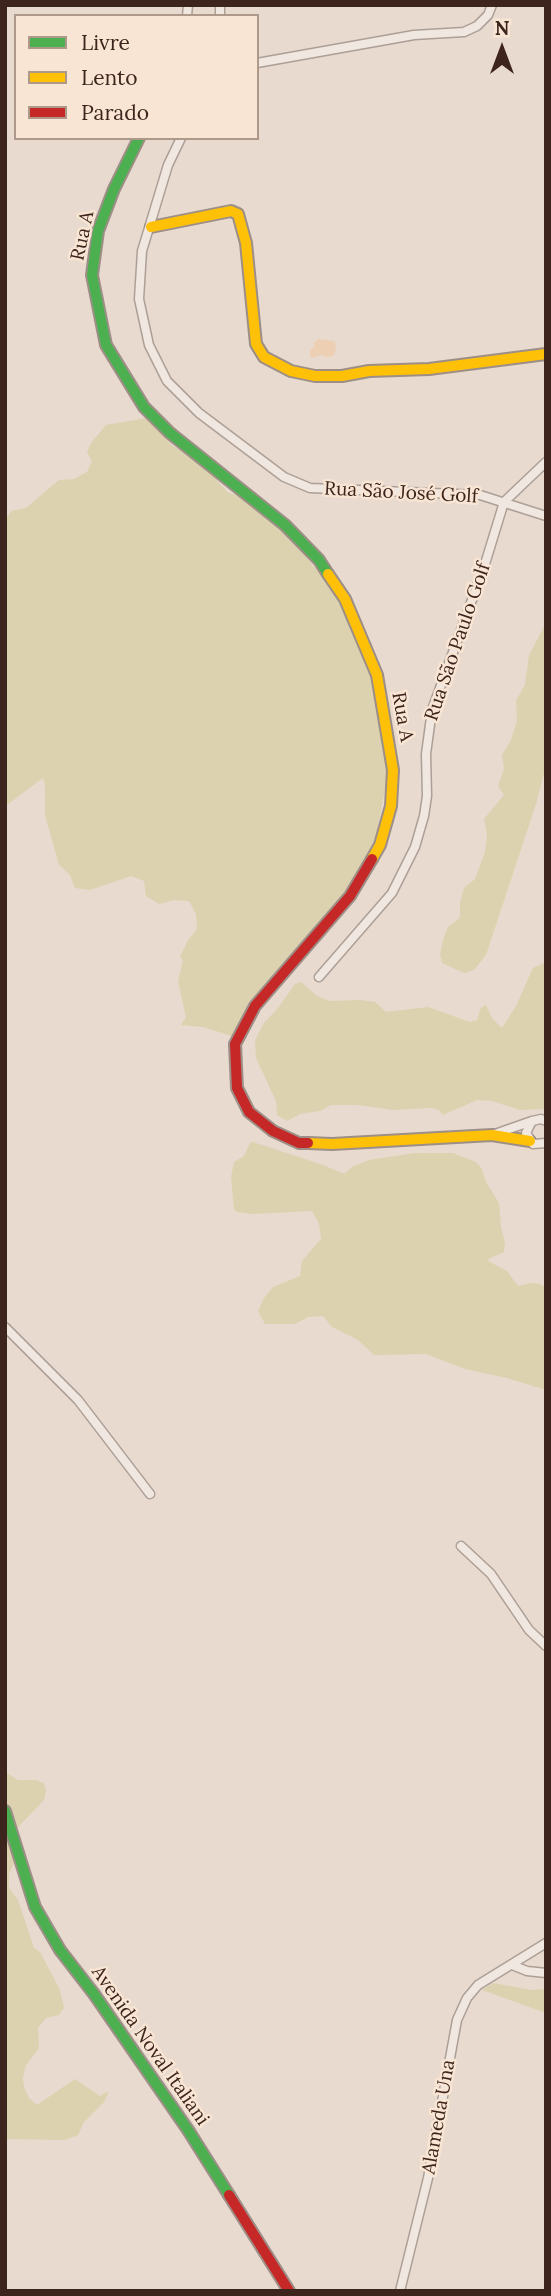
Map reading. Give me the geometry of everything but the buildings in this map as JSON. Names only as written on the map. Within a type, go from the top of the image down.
[{"type":"street","points":[[259,63],[414,35],[464,32],[483,21],[492,5]]},
{"type":"street","name":"Rua A","points":[[138,140],[114,189],[98,231],[92,275],[106,345],[144,407],[170,433],[285,525],[319,560],[345,600],[377,676],[393,770],[391,806],[380,845],[368,866],[350,896],[255,1006],[244,1024],[235,1044],[237,1088],[249,1112],[273,1131],[299,1143],[332,1144],[492,1135],[530,1141],[538,1145],[546,1143]]},
{"type":"street","name":"Rua São José Golf","points":[[180,140],[168,165],[142,251],[139,299],[149,345],[167,381],[200,413],[284,477],[310,488],[480,495],[546,516]]},
{"type":"street","points":[[151,227],[231,211],[238,214],[246,243],[256,344],[264,357],[292,371],[315,376],[342,376],[369,371],[429,369],[546,354]]},
{"type":"street","name":"Rua São Paulo Golf","points":[[319,976],[392,893],[415,847],[427,796],[427,742],[432,710],[485,564],[504,502],[546,462]]},
{"type":"street","name":"Rua A","points":[[492,1135],[532,1121],[546,1120]]},
{"type":"street","points":[[530,1141],[527,1128],[532,1121]]},
{"type":"street","points":[[5,1326],[78,1400],[150,1494]]},
{"type":"street","points":[[461,1546],[491,1574],[529,1630],[546,1646]]},
{"type":"street","name":"Avenida Noval Italiani","points":[[5,1811],[35,1907],[60,1950],[94,1994],[188,2130],[289,2291]]},
{"type":"street","name":"Alameda Una","points":[[400,2291],[428,2178],[457,2020],[467,1998],[478,1985],[546,1942]]},
{"type":"street","points":[[512,1965],[527,1971],[546,1973]]},
{"type":"shaded area","points":[[146,418],[173,446],[210,468],[218,482],[229,493],[247,497],[296,542],[313,566],[346,595],[362,621],[374,664],[388,774],[373,852],[365,870],[267,988],[238,1038],[203,1027],[181,1025],[186,1017],[178,981],[183,961],[180,957],[197,929],[196,914],[189,901],[174,900],[159,904],[146,896],[144,881],[131,876],[90,890],[75,888],[70,875],[59,865],[45,815],[43,778],[8,804],[5,800],[5,520],[11,511],[26,508],[59,480],[74,479],[87,472],[92,461],[87,452],[106,425]]},
{"type":"shaded area","points":[[546,623],[546,765],[537,801],[486,955],[474,970],[464,973],[442,963],[440,955],[443,940],[448,927],[460,918],[464,888],[475,879],[485,852],[487,835],[484,819],[504,795],[498,786],[504,769],[502,755],[511,740],[517,721],[516,700],[525,685],[529,655]]},
{"type":"shaded area","points":[[546,962],[546,1109],[520,1110],[492,1101],[477,1100],[443,1115],[432,1108],[392,1110],[359,1105],[331,1105],[320,1111],[300,1114],[287,1121],[277,1115],[276,1101],[256,1058],[255,1040],[264,1023],[295,984],[301,982],[317,996],[330,1001],[375,1002],[386,1012],[428,1007],[470,1022],[477,1020],[481,1008],[486,1005],[492,1018],[502,1028],[516,1006],[533,968]]},
{"type":"shaded area","points":[[253,1142],[344,1174],[352,1167],[369,1160],[415,1153],[453,1153],[476,1162],[499,1203],[505,1243],[504,1252],[488,1261],[507,1271],[518,1286],[530,1283],[546,1288],[546,1390],[465,1369],[426,1354],[374,1355],[358,1340],[332,1327],[323,1316],[308,1317],[295,1324],[265,1324],[258,1311],[264,1298],[273,1287],[300,1276],[302,1261],[321,1239],[319,1224],[312,1211],[252,1214],[234,1209],[231,1177],[234,1162],[244,1156]]},
{"type":"shaded area","points":[[5,1772],[18,1780],[44,1783],[46,1791],[44,1800],[18,1827],[9,1888],[18,1900],[34,1948],[40,1952],[60,1990],[64,2008],[59,2015],[46,2018],[38,2028],[39,2048],[26,2065],[24,2087],[29,2098],[37,2105],[75,2079],[100,2096],[109,2091],[104,2102],[84,2122],[78,2135],[65,2140],[5,2139]]},
{"type":"shaded area","points":[[493,1983],[532,1990],[546,1989],[546,2013],[482,1990]]},
{"type":"sand","points":[[319,339],[335,341],[336,350],[333,356],[310,356],[310,350],[315,346],[313,343]]},
{"type":"traffic: fast","points":[[138,140],[114,189],[98,231],[92,275],[106,345],[144,407],[170,433],[285,525],[319,560],[328,574]]},
{"type":"traffic: fast","points":[[5,1811],[35,1907],[60,1950],[94,1994],[188,2130],[229,2195]]},
{"type":"traffic: slow","points":[[151,227],[231,211],[238,214],[246,243],[256,344],[264,357],[291,371],[315,376],[342,376],[369,371],[429,369],[546,354]]},
{"type":"traffic: slow","points":[[328,574],[345,599],[377,675],[393,770],[391,806],[380,845],[372,859]]},
{"type":"traffic: slow","points":[[308,1143],[492,1135],[530,1141]]},
{"type":"traffic: jam","points":[[308,1143],[299,1143],[273,1131],[249,1112],[237,1088],[235,1044],[255,1006],[350,896],[372,859]]},
{"type":"traffic: jam","points":[[229,2195],[289,2291]]}]
